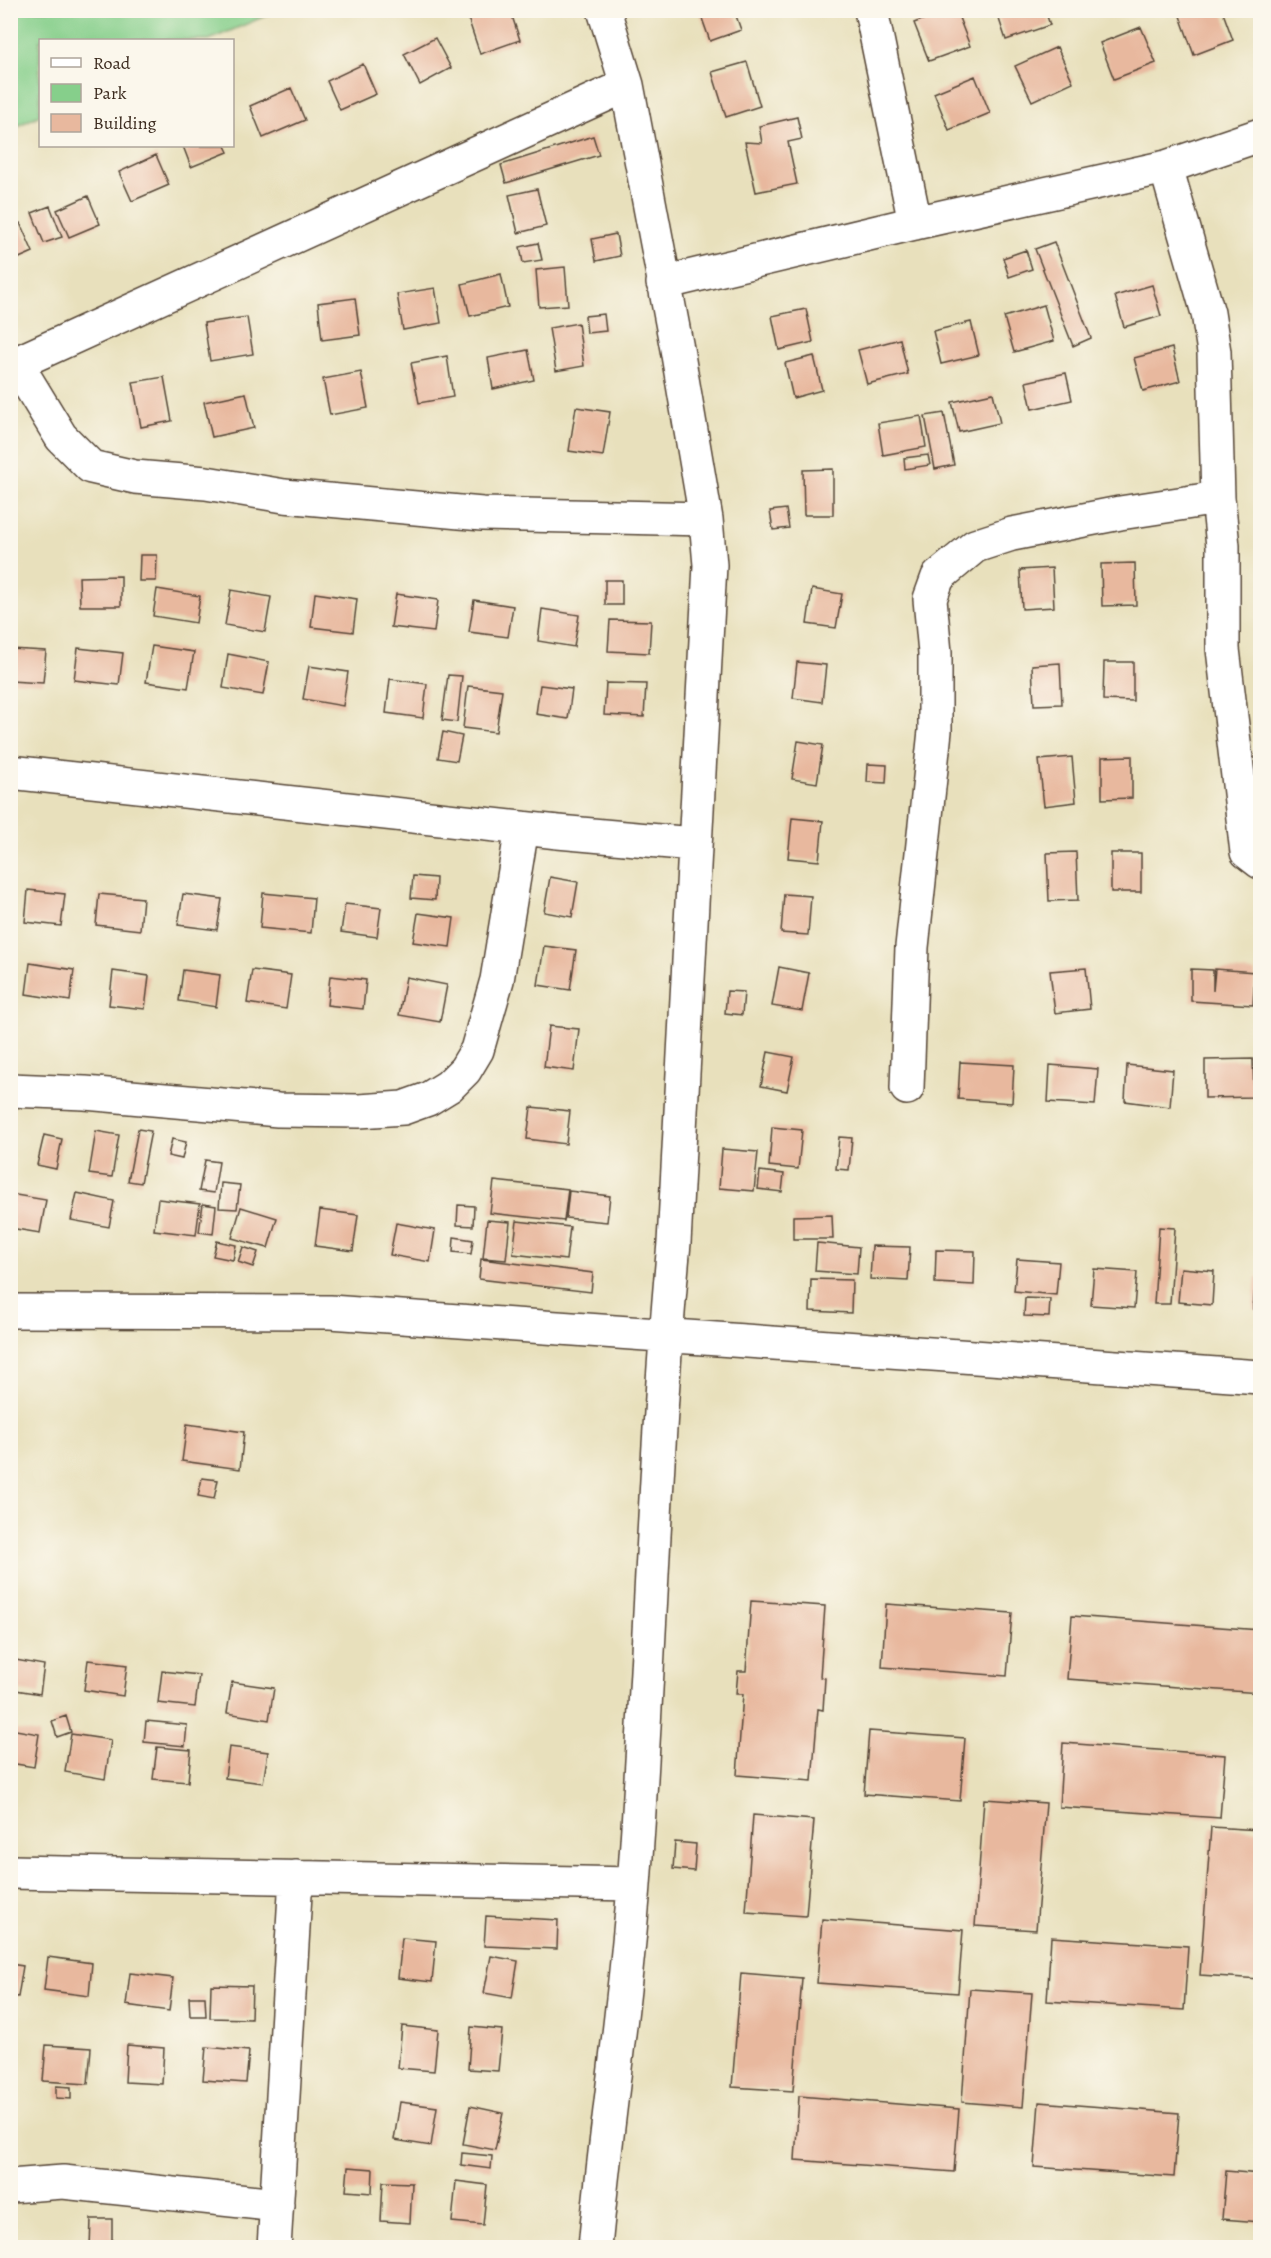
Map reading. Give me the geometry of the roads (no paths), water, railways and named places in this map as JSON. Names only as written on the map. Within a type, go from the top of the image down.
[{"type":"street","points":[[595,2247],[624,1996],[634,1884],[665,1337],[674,1243],[693,844],[710,565],[706,519],[627,85],[604,10]]},
{"type":"street","points":[[870,10],[915,223]]},
{"type":"street","points":[[627,85],[14,365],[61,436],[91,467],[135,477],[206,483],[284,496],[482,514],[706,519]]},
{"type":"street","points":[[663,283],[915,223],[1166,167],[1260,135]]},
{"type":"street","points":[[1166,167],[1208,313],[1216,376],[1218,498],[1223,546],[1223,649],[1247,852],[1260,862]]},
{"type":"street","points":[[907,1088],[912,947],[935,731],[935,653],[930,599],[938,577],[975,546],[1012,534],[1120,513],[1218,498]]},
{"type":"street","points":[[10,772],[522,828],[693,844]]},
{"type":"street","points":[[10,1090],[85,1093],[278,1110],[370,1111],[403,1108],[428,1099],[449,1086],[465,1070],[477,1050],[497,980],[522,828]]},
{"type":"street","points":[[10,1311],[330,1312],[1260,1377]]},
{"type":"street","points":[[10,1872],[634,1884]]},
{"type":"street","points":[[274,2247],[296,1877]]},
{"type":"street","points":[[10,2186],[63,2182],[277,2205]]}]
